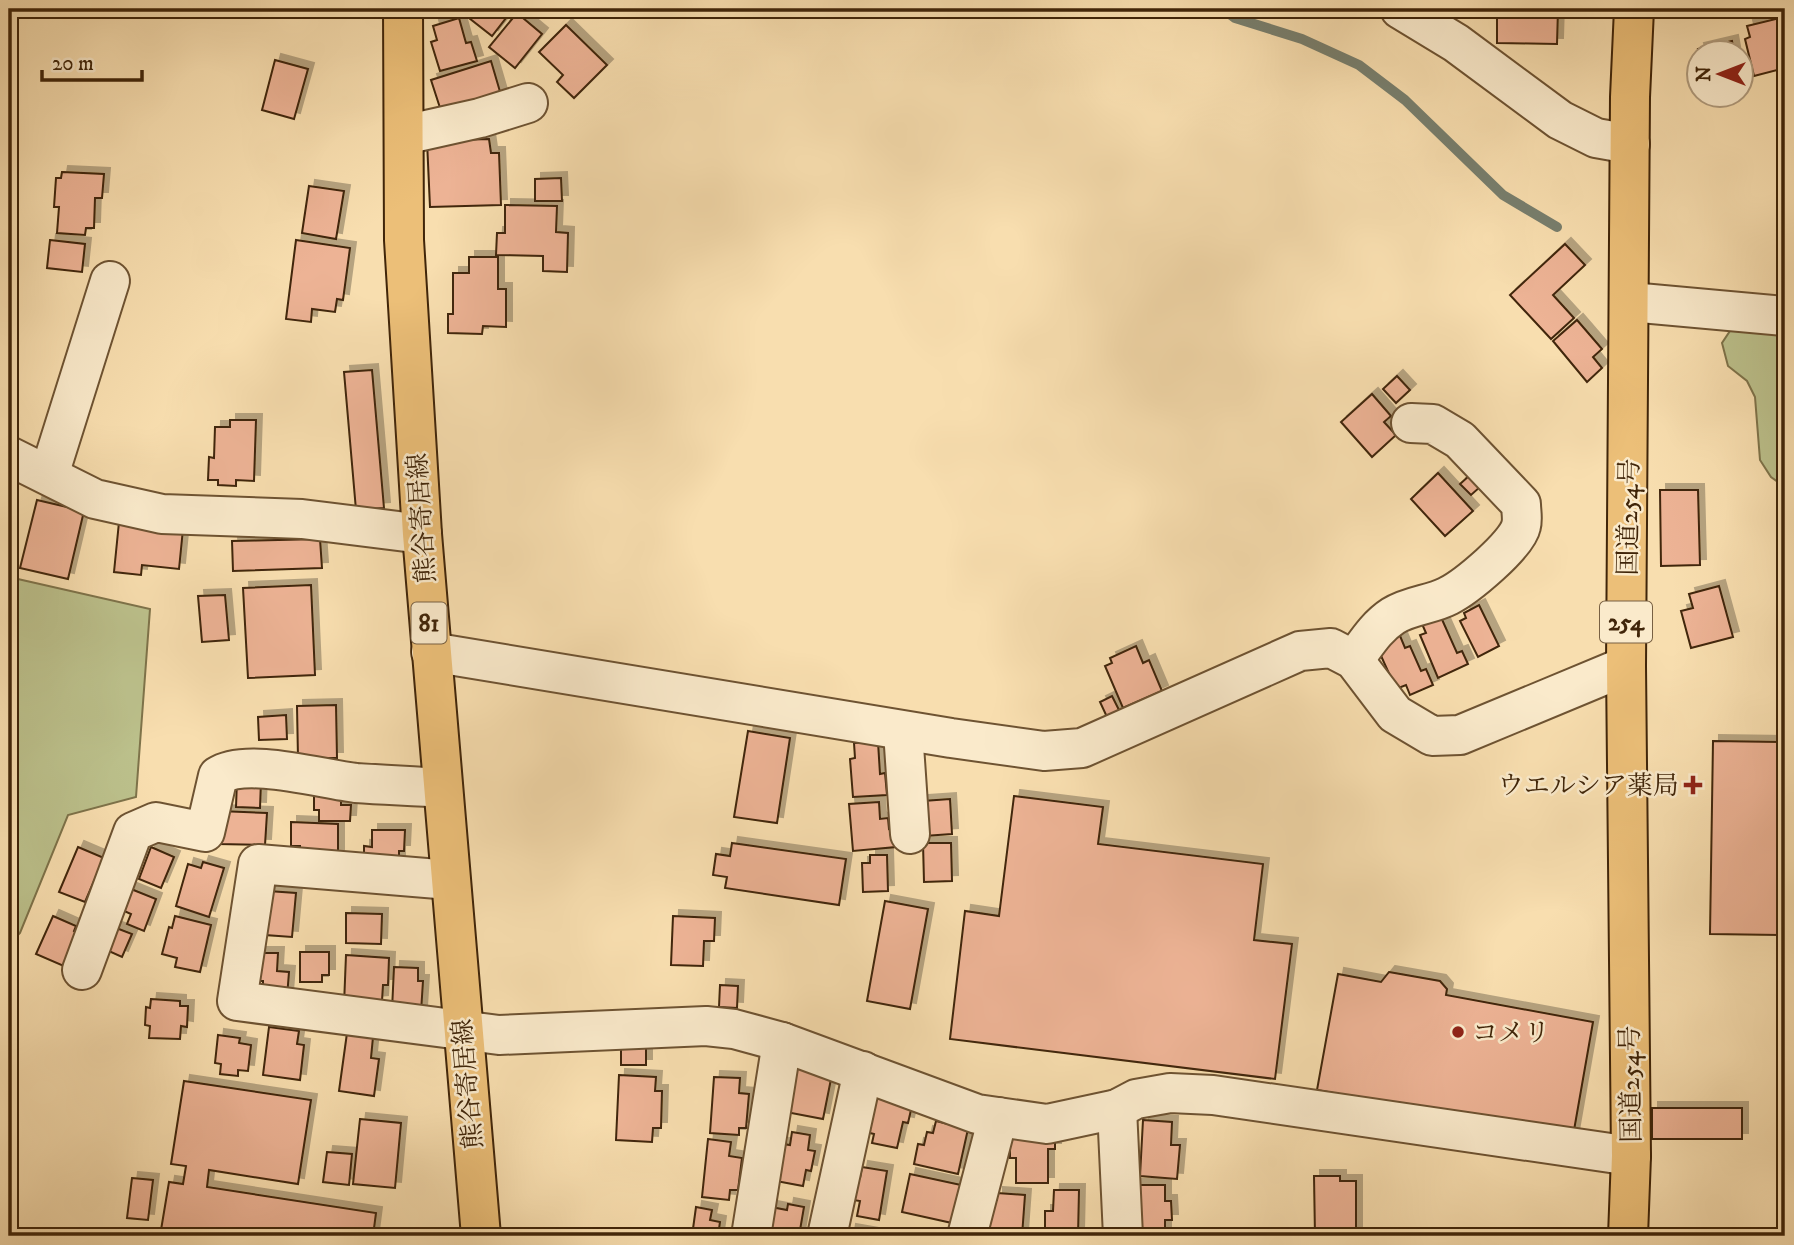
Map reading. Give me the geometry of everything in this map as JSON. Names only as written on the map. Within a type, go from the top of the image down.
[{"type":"main road","name":"熊谷寄居線","points":[[403,9],[404,240],[422,534],[481,1236]]},
{"type":"main road","name":"国道254号","points":[[1628,1236],[1631,1156],[1626,666],[1630,144],[1634,9]]},
{"type":"street","points":[[1400,9],[1456,43],[1560,120],[1596,138],[1630,144]]},
{"type":"street","points":[[404,135],[480,118],[528,103]]},
{"type":"street","points":[[48,475],[110,281]]},
{"type":"street","points":[[1630,302],[1785,316]]},
{"type":"street","points":[[1354,660],[1377,629],[1393,616],[1419,604],[1448,597],[1479,574],[1517,535],[1521,525],[1521,504],[1460,440],[1433,425],[1411,423]]},
{"type":"street","points":[[9,456],[95,499],[163,514],[302,519],[422,534]]},
{"type":"street","points":[[431,652],[903,731],[1044,751],[1082,748],[1300,651],[1331,648],[1354,660],[1395,714],[1432,736],[1460,735],[1626,666]]},
{"type":"street","points":[[903,731],[911,834]]},
{"type":"street","points":[[82,970],[133,832],[156,822],[205,832],[218,776],[228,769],[270,771],[356,783],[443,788]]},
{"type":"street","points":[[450,880],[258,864],[237,1001],[499,1035],[706,1026],[734,1029],[782,1042],[976,1114],[1047,1124],[1117,1109],[1136,1099],[1170,1093],[1213,1095],[1631,1156]]},
{"type":"street","points":[[751,1236],[782,1042]]},
{"type":"street","points":[[827,1236],[863,1071]]},
{"type":"street","points":[[1117,1109],[1123,1236]]},
{"type":"street","points":[[967,1236],[998,1117]]},
{"type":"green space","points":[[1734,325],[1785,337],[1785,487],[1771,477],[1760,460],[1755,397],[1747,381],[1728,366],[1722,343]]},
{"type":"green space","points":[[9,577],[150,609],[136,797],[68,815],[20,933],[9,944]]},
{"type":"building","points":[[469,9],[513,9],[492,36],[469,18],[473,12]]},
{"type":"building","points":[[1497,9],[1558,9],[1557,44],[1497,43]]},
{"type":"building","points":[[1693,9],[1722,9],[1694,14]]},
{"type":"building","points":[[517,13],[542,34],[515,68],[489,47]]},
{"type":"building","points":[[459,18],[466,43],[471,42],[477,61],[440,71],[431,42],[437,40],[433,26]]},
{"type":"building","points":[[1780,18],[1785,39],[1785,68],[1756,75],[1756,38],[1748,38],[1750,37],[1747,26]]},
{"type":"building","points":[[566,25],[607,65],[574,98],[557,82],[563,75],[539,52]]},
{"type":"building","points":[[275,60],[308,69],[294,119],[262,110]]},
{"type":"building","points":[[491,61],[501,95],[442,114],[431,80]]},
{"type":"building","points":[[489,139],[491,153],[499,153],[501,205],[430,207],[427,141]]},
{"type":"building","points":[[62,172],[104,174],[102,198],[95,198],[94,228],[86,228],[85,235],[57,233],[59,207],[54,207],[56,178],[61,178]]},
{"type":"building","points":[[561,178],[562,201],[535,201],[535,179]]},
{"type":"building","points":[[309,186],[344,191],[336,239],[302,233]]},
{"type":"building","points":[[505,205],[557,206],[556,232],[568,233],[567,272],[543,271],[543,256],[496,255],[497,233],[505,233]]},
{"type":"building","points":[[50,240],[85,244],[82,272],[47,268]]},
{"type":"building","points":[[296,240],[350,248],[343,300],[337,299],[335,312],[312,309],[311,322],[286,319]]},
{"type":"building","points":[[1565,244],[1585,265],[1553,295],[1574,318],[1551,339],[1510,295]]},
{"type":"building","points":[[469,257],[498,257],[498,289],[506,289],[506,327],[483,326],[482,334],[448,333],[448,314],[453,314],[453,273],[469,273]]},
{"type":"building","points":[[1577,320],[1602,349],[1593,357],[1602,368],[1587,382],[1553,341]]},
{"type":"building","points":[[372,370],[384,508],[356,510],[344,372]]},
{"type":"building","points":[[1397,376],[1410,390],[1396,403],[1383,389]]},
{"type":"building","points":[[1372,394],[1391,416],[1384,422],[1396,435],[1372,457],[1341,422]]},
{"type":"building","points":[[230,420],[256,420],[254,481],[236,480],[236,486],[218,485],[218,480],[208,480],[209,457],[214,458],[215,427],[230,427]]},
{"type":"building","points":[[1438,473],[1473,511],[1445,536],[1411,499]]},
{"type":"building","points":[[1470,475],[1480,487],[1471,495],[1460,484]]},
{"type":"building","points":[[1660,490],[1698,490],[1700,565],[1661,566]]},
{"type":"building","points":[[37,500],[84,511],[68,579],[20,568]]},
{"type":"building","points":[[119,522],[183,529],[179,569],[142,565],[141,575],[114,572]]},
{"type":"building","points":[[320,539],[322,568],[233,571],[232,541]]},
{"type":"building","points":[[311,585],[315,675],[248,678],[243,588]]},
{"type":"building","points":[[1719,586],[1733,637],[1691,648],[1681,611],[1693,608],[1689,594]]},
{"type":"building","points":[[225,595],[229,640],[202,642],[198,596]]},
{"type":"building","points":[[1479,605],[1499,646],[1478,657],[1460,621],[1466,618],[1464,613]]},
{"type":"building","points":[[1440,615],[1457,653],[1462,651],[1468,664],[1438,678],[1420,635],[1426,633],[1422,624]]},
{"type":"building","points":[[1398,631],[1405,648],[1410,646],[1421,671],[1426,669],[1433,685],[1410,695],[1406,685],[1396,689],[1377,647]]},
{"type":"building","points":[[1136,646],[1143,663],[1149,660],[1162,691],[1123,708],[1105,666],[1112,663],[1110,658]]},
{"type":"building","points":[[1112,696],[1120,712],[1107,717],[1100,702]]},
{"type":"building","points":[[336,705],[337,758],[298,758],[297,706]]},
{"type":"building","points":[[286,715],[287,739],[259,740],[258,717]]},
{"type":"building","points":[[748,731],[790,738],[777,823],[734,817]]},
{"type":"building","points":[[1713,741],[1785,742],[1785,935],[1710,934]]},
{"type":"building","points":[[878,742],[880,774],[885,773],[887,795],[853,797],[850,759],[855,758],[854,743]]},
{"type":"building","points":[[237,780],[261,781],[260,808],[236,807]]},
{"type":"building","points":[[314,790],[341,791],[341,805],[351,805],[350,821],[319,821],[319,810],[314,810]]},
{"type":"building","points":[[1014,796],[1103,807],[1098,844],[1263,864],[1254,940],[1292,944],[1275,1079],[950,1039],[965,911],[999,916]]},
{"type":"building","points":[[950,799],[952,834],[924,836],[923,801]]},
{"type":"building","points":[[879,802],[880,819],[888,818],[889,829],[894,828],[896,847],[853,851],[849,804]]},
{"type":"building","points":[[219,811],[267,813],[265,845],[218,844]]},
{"type":"building","points":[[291,822],[338,824],[338,855],[300,854],[300,846],[291,846]]},
{"type":"building","points":[[372,830],[405,830],[404,851],[399,851],[399,864],[364,863],[364,846],[372,847]]},
{"type":"building","points":[[732,843],[846,859],[839,905],[725,888],[727,877],[713,875],[716,854],[730,856]]},
{"type":"building","points":[[923,843],[951,843],[952,881],[924,882]]},
{"type":"building","points":[[78,847],[104,858],[85,902],[59,892]]},
{"type":"building","points":[[151,847],[174,857],[161,888],[139,879]]},
{"type":"building","points":[[870,855],[887,855],[888,891],[863,892],[862,863],[870,863]]},
{"type":"building","points":[[203,862],[224,868],[209,917],[176,906],[188,864],[201,868]]},
{"type":"building","points":[[131,889],[156,899],[144,931],[127,924],[131,914],[122,910]]},
{"type":"building","points":[[268,891],[296,893],[292,937],[265,935]]},
{"type":"building","points":[[885,901],[928,909],[910,1009],[867,1001]]},
{"type":"building","points":[[346,913],[382,914],[381,944],[346,943]]},
{"type":"building","points":[[53,916],[76,926],[74,931],[80,934],[66,967],[36,954]]},
{"type":"building","points":[[175,916],[211,925],[200,972],[175,967],[177,958],[162,954],[169,927],[172,928]]},
{"type":"building","points":[[673,916],[715,918],[714,941],[704,941],[703,966],[671,965]]},
{"type":"building","points":[[111,926],[132,934],[122,957],[102,948]]},
{"type":"building","points":[[300,952],[329,952],[329,975],[322,975],[322,982],[300,982]]},
{"type":"building","points":[[257,953],[278,953],[277,971],[289,972],[287,997],[263,996],[263,981],[257,981]]},
{"type":"building","points":[[346,955],[389,958],[388,985],[383,985],[382,1001],[344,1005]]},
{"type":"building","points":[[394,967],[418,968],[418,981],[423,981],[421,1012],[392,1010]]},
{"type":"building","points":[[1389,972],[1440,981],[1447,989],[1446,995],[1593,1022],[1573,1136],[1317,1090],[1338,974],[1381,982]]},
{"type":"building","points":[[720,985],[738,986],[737,1008],[719,1007]]},
{"type":"building","points":[[151,999],[180,1001],[180,1006],[188,1006],[187,1027],[181,1026],[180,1039],[149,1038],[150,1026],[145,1025],[146,1007],[150,1008]]},
{"type":"building","points":[[269,1027],[299,1031],[297,1044],[304,1045],[300,1080],[263,1075]]},
{"type":"building","points":[[347,1033],[373,1037],[371,1058],[379,1059],[374,1096],[339,1091]]},
{"type":"building","points":[[218,1035],[240,1038],[239,1043],[251,1045],[248,1071],[238,1070],[238,1076],[220,1074],[221,1064],[215,1063]]},
{"type":"building","points":[[621,1039],[646,1039],[646,1065],[621,1065]]},
{"type":"building","points":[[794,1067],[832,1074],[823,1119],[786,1112]]},
{"type":"building","points":[[619,1075],[656,1077],[655,1091],[662,1091],[661,1128],[653,1128],[652,1142],[616,1140]]},
{"type":"building","points":[[714,1077],[740,1078],[739,1093],[749,1094],[746,1128],[739,1128],[739,1135],[710,1133]]},
{"type":"building","points":[[184,1081],[311,1100],[298,1184],[209,1170],[207,1187],[376,1213],[373,1236],[160,1236],[169,1182],[183,1184],[186,1166],[171,1164]]},
{"type":"building","points":[[877,1093],[913,1101],[908,1123],[903,1122],[897,1148],[872,1143],[874,1134],[862,1131]]},
{"type":"building","points":[[1652,1108],[1742,1108],[1742,1139],[1652,1139]]},
{"type":"building","points":[[360,1119],[401,1123],[395,1188],[353,1184]]},
{"type":"building","points":[[1143,1120],[1172,1122],[1171,1145],[1180,1145],[1177,1179],[1140,1176]]},
{"type":"building","points":[[936,1121],[968,1129],[958,1174],[914,1164],[918,1144],[924,1145],[927,1132],[933,1133]]},
{"type":"building","points":[[792,1132],[810,1135],[808,1150],[815,1151],[811,1171],[806,1170],[803,1186],[776,1181],[783,1144],[790,1145]]},
{"type":"building","points":[[1010,1136],[1055,1136],[1055,1149],[1048,1149],[1048,1183],[1016,1183],[1016,1158],[1010,1158]]},
{"type":"building","points":[[708,1139],[731,1142],[729,1156],[742,1158],[738,1190],[730,1190],[729,1200],[702,1197]]},
{"type":"building","points":[[327,1152],[352,1154],[349,1185],[323,1182]]},
{"type":"building","points":[[862,1167],[887,1171],[879,1220],[857,1216],[860,1201],[847,1199],[851,1176],[860,1178]]},
{"type":"building","points":[[910,1174],[961,1185],[952,1223],[902,1212]]},
{"type":"building","points":[[1314,1176],[1340,1176],[1340,1181],[1356,1181],[1356,1236],[1315,1236]]},
{"type":"building","points":[[132,1178],[153,1180],[148,1220],[127,1218]]},
{"type":"building","points":[[1129,1185],[1165,1185],[1165,1201],[1171,1201],[1172,1220],[1165,1220],[1165,1236],[1130,1236]]},
{"type":"building","points":[[1054,1190],[1079,1190],[1078,1236],[1045,1236],[1045,1211],[1053,1211]]},
{"type":"building","points":[[997,1193],[1025,1195],[1022,1236],[990,1236],[990,1231],[985,1231],[987,1200],[997,1200]]},
{"type":"building","points":[[788,1204],[804,1207],[799,1236],[768,1236],[771,1207],[787,1210]]},
{"type":"building","points":[[696,1207],[712,1210],[710,1220],[720,1222],[718,1236],[692,1236]]},
{"type":"building","points":[[850,1230],[879,1235],[879,1236],[849,1236]]},
{"type":"waterway","points":[[1223,9],[1235,18],[1302,39],[1359,65],[1405,100],[1503,195],[1557,227]]},
{"type":"place","name":"ウエルシア薬局","points":[[1693,785]]},
{"type":"place","name":"コメリ","points":[[1458,1032]]}]
